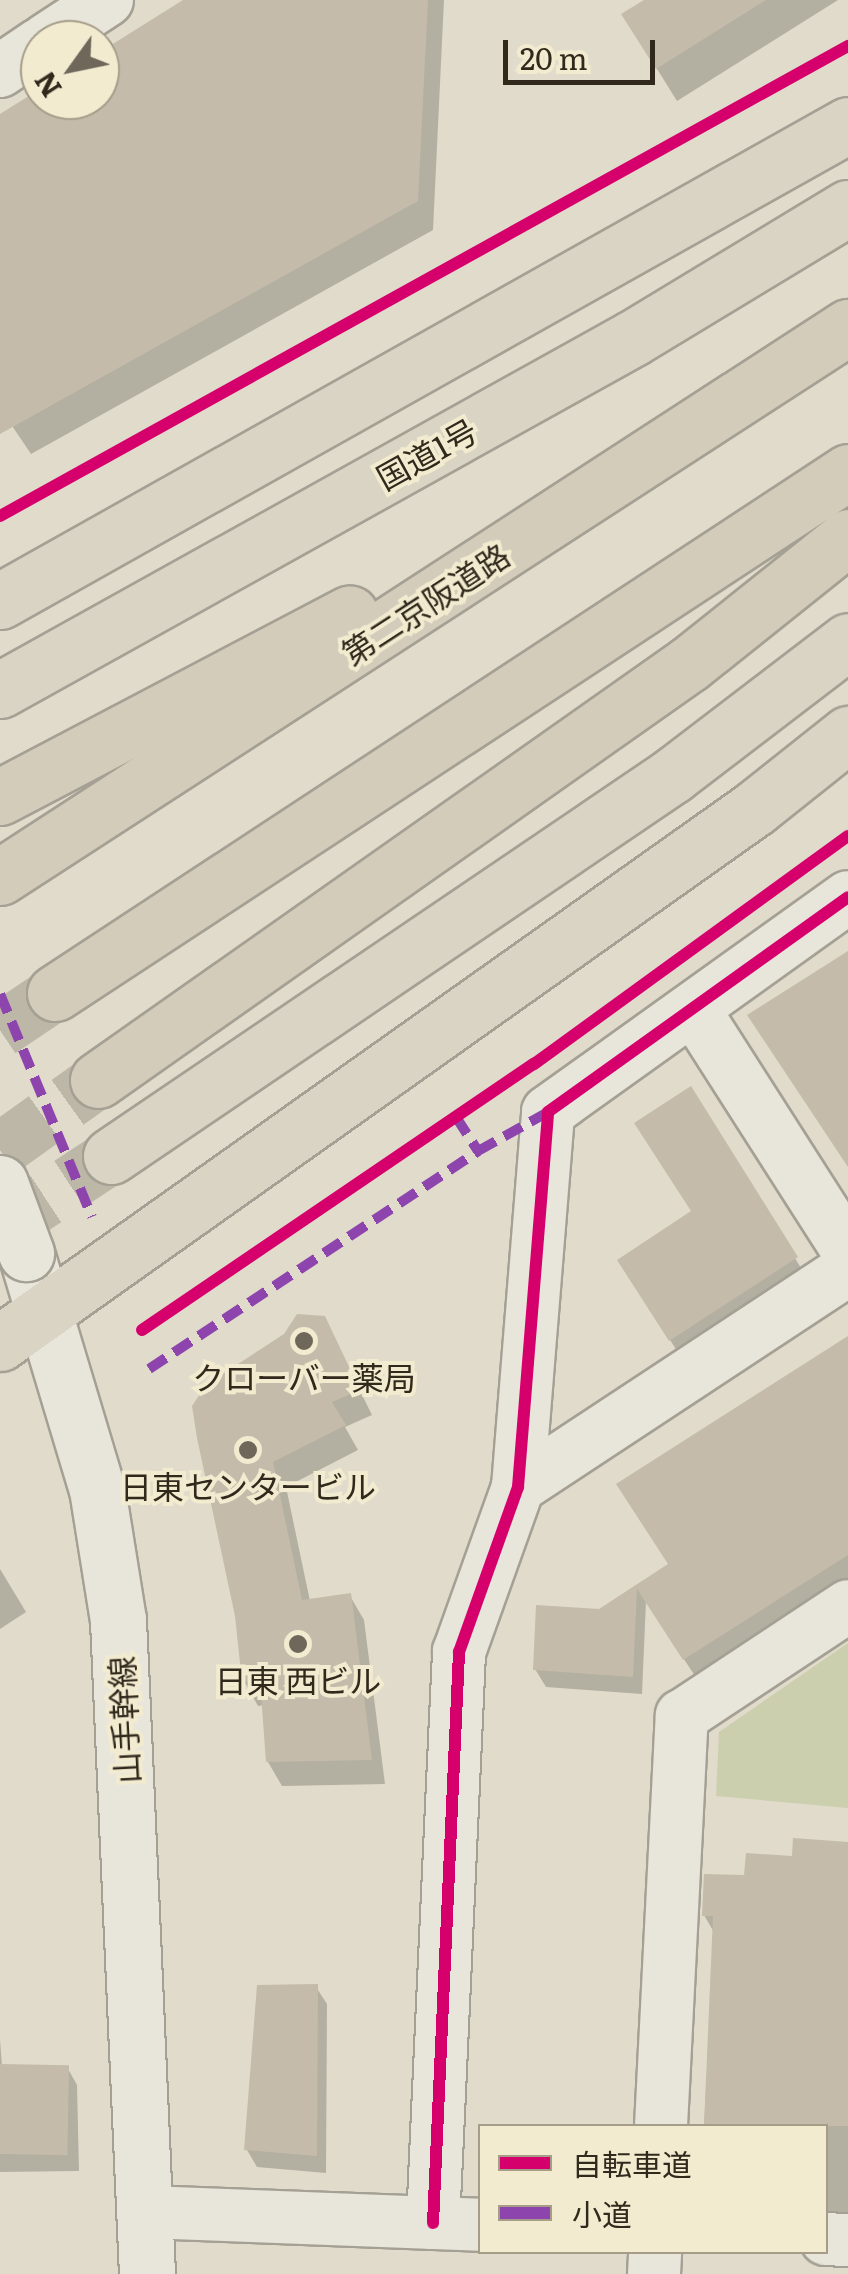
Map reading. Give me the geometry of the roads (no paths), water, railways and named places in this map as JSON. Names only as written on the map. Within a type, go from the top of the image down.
[{"type":"highway","points":[[0,600],[848,125]]},
{"type":"highway","name":"国道1号","points":[[0,690],[633,338],[848,208]]},
{"type":"highway","name":"第二京阪道路","points":[[0,877],[848,327]]},
{"type":"highway","points":[[0,798],[671,444]]},
{"type":"highway","points":[[56,992],[848,472]]},
{"type":"highway","points":[[98,1080],[674,675],[848,537]]},
{"type":"highway","points":[[111,1156],[673,775],[848,641]]},
{"type":"highway","points":[[0,1343],[754,808],[848,734]]},
{"type":"street","points":[[76,20],[107,0]]},
{"type":"street","points":[[147,2212],[456,2224],[459,1652],[518,1487],[548,1112],[848,897]]},
{"type":"street","points":[[694,1010],[848,1251]]},
{"type":"street","name":"山手幹線","points":[[0,1183],[47,1312],[96,1489],[118,1620],[148,2274]]},
{"type":"street","points":[[518,1487],[848,1269]]},
{"type":"street","points":[[662,2124],[682,1716],[848,1606]]},
{"type":"tunnel","points":[[0,1030],[55,993]]},
{"type":"tunnel","points":[[0,1150],[98,1080]]},
{"type":"tunnel","points":[[0,1229],[111,1156]]},
{"type":"place","name":"クローバー薬局","points":[[304,1341]]},
{"type":"place","name":"日東センタービル","points":[[248,1450]]},
{"type":"place","name":"日東 西ビル","points":[[298,1644]]}]
